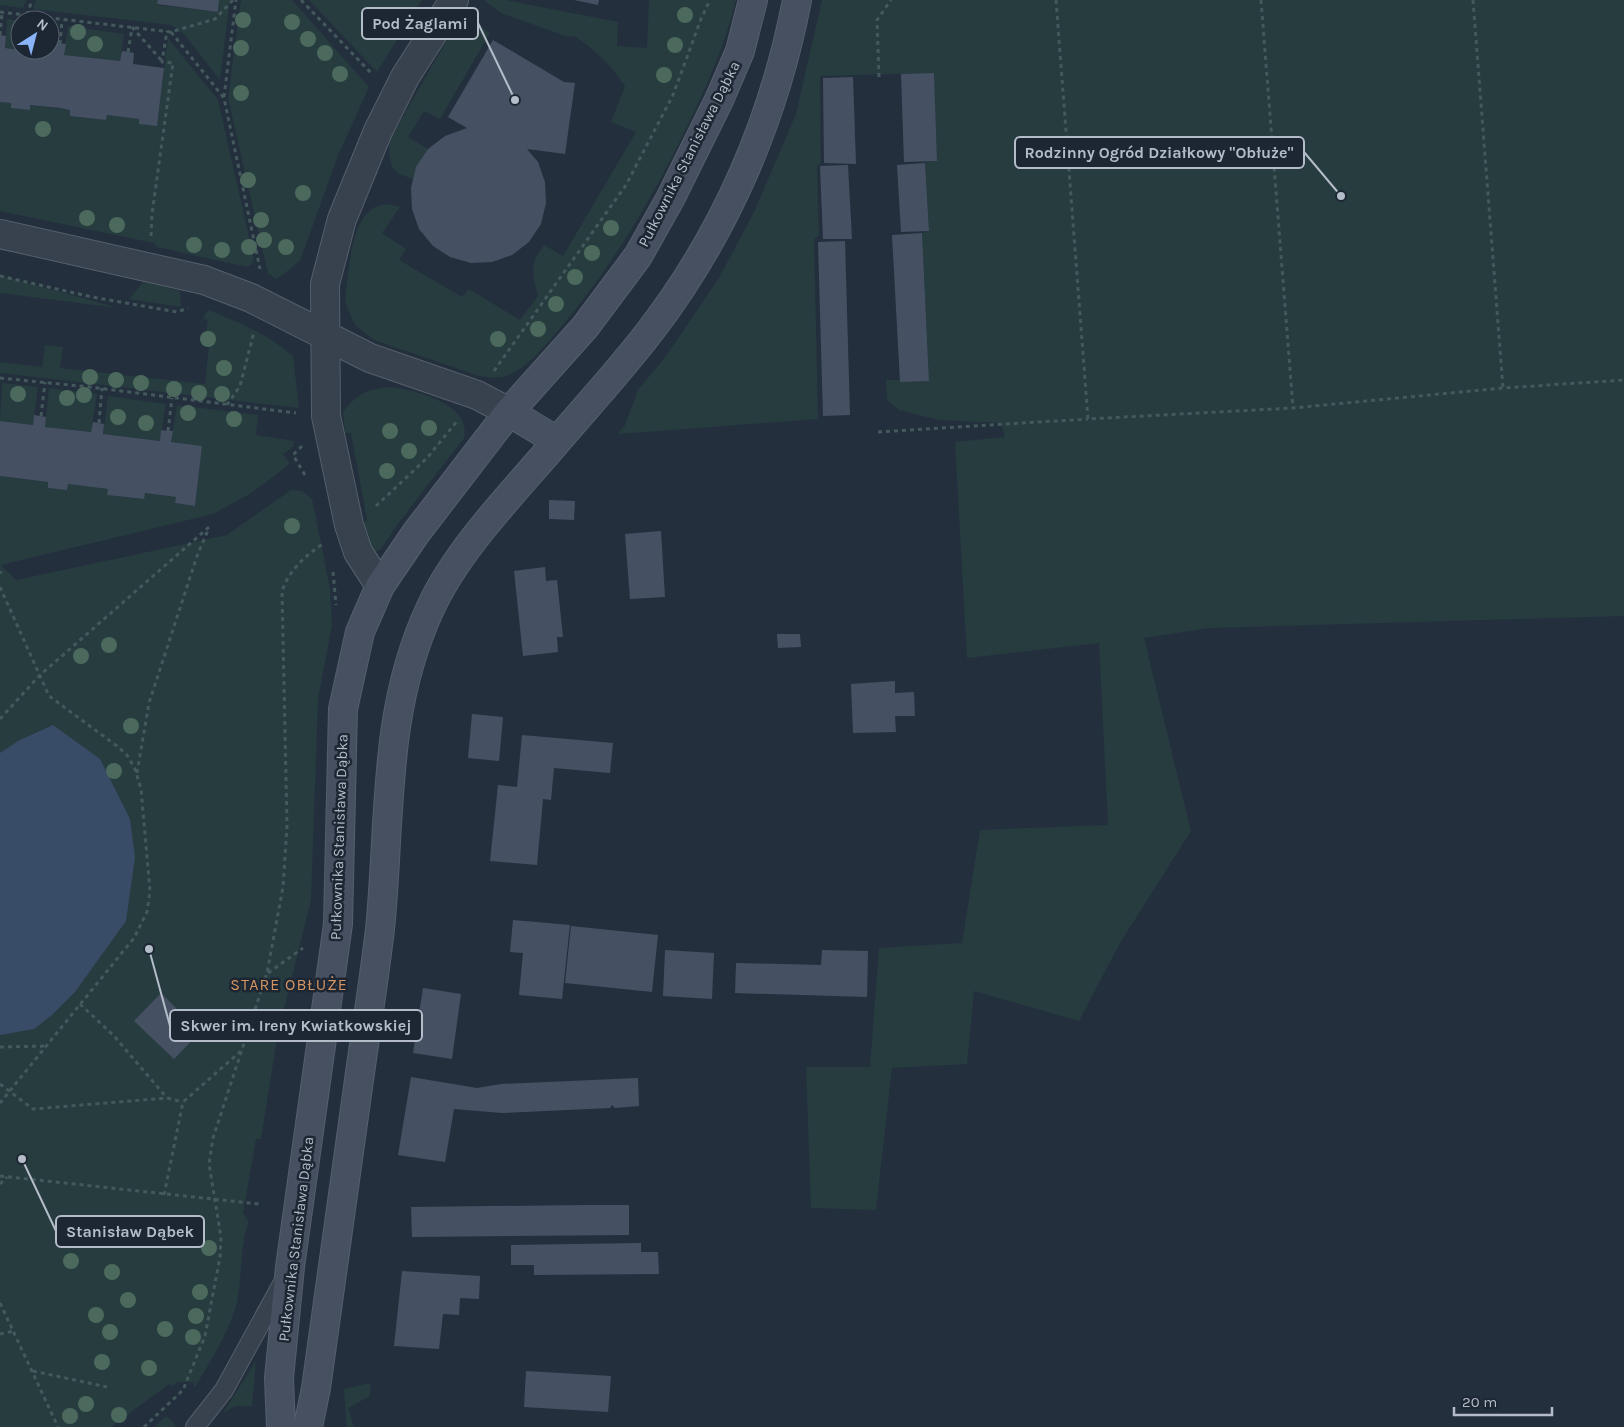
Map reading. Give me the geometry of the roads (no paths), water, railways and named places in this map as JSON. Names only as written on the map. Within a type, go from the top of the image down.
[{"type":"main road","name":"Pułkownika Stanisława Dąbka","points":[[281,1427],[279,1378],[290,1267],[338,924],[343,709],[360,632],[380,586],[416,533],[509,412],[585,326],[638,256],[670,199],[719,100],[740,51],[753,0]]},
{"type":"main road","points":[[308,1427],[316,1388],[380,928],[389,774],[405,680],[414,642],[432,603],[463,553],[650,331],[688,277],[727,213],[761,130],[786,52],[797,0]]},
{"type":"main road","points":[[509,412],[557,441]]},
{"type":"street","points":[[380,586],[358,552],[349,524],[326,416],[325,284],[342,219],[361,168],[405,77],[454,0]]},
{"type":"street","points":[[0,234],[204,280],[250,298],[370,358],[477,395],[509,412]]},
{"type":"lane","points":[[194,1427],[224,1390],[267,1316],[290,1267]]},
{"type":"water","points":[[53,725],[100,759],[130,819],[135,857],[126,921],[75,992],[52,1015],[34,1029],[0,1035],[0,753],[18,741]]},
{"type":"place","name":"Pod Żaglami","points":[[515,100]]},
{"type":"place","name":"Rodzinny Ogród Działkowy \"Obłuże\"","points":[[1341,196]]},
{"type":"place","name":"Skwer im. Ireny Kwiatkowskiej","points":[[149,949]]},
{"type":"place","name":"Stanisław Dąbek","points":[[22,1159]]},
{"type":"district","name":"STARE OBŁUŻE","points":[[289,984]]}]
